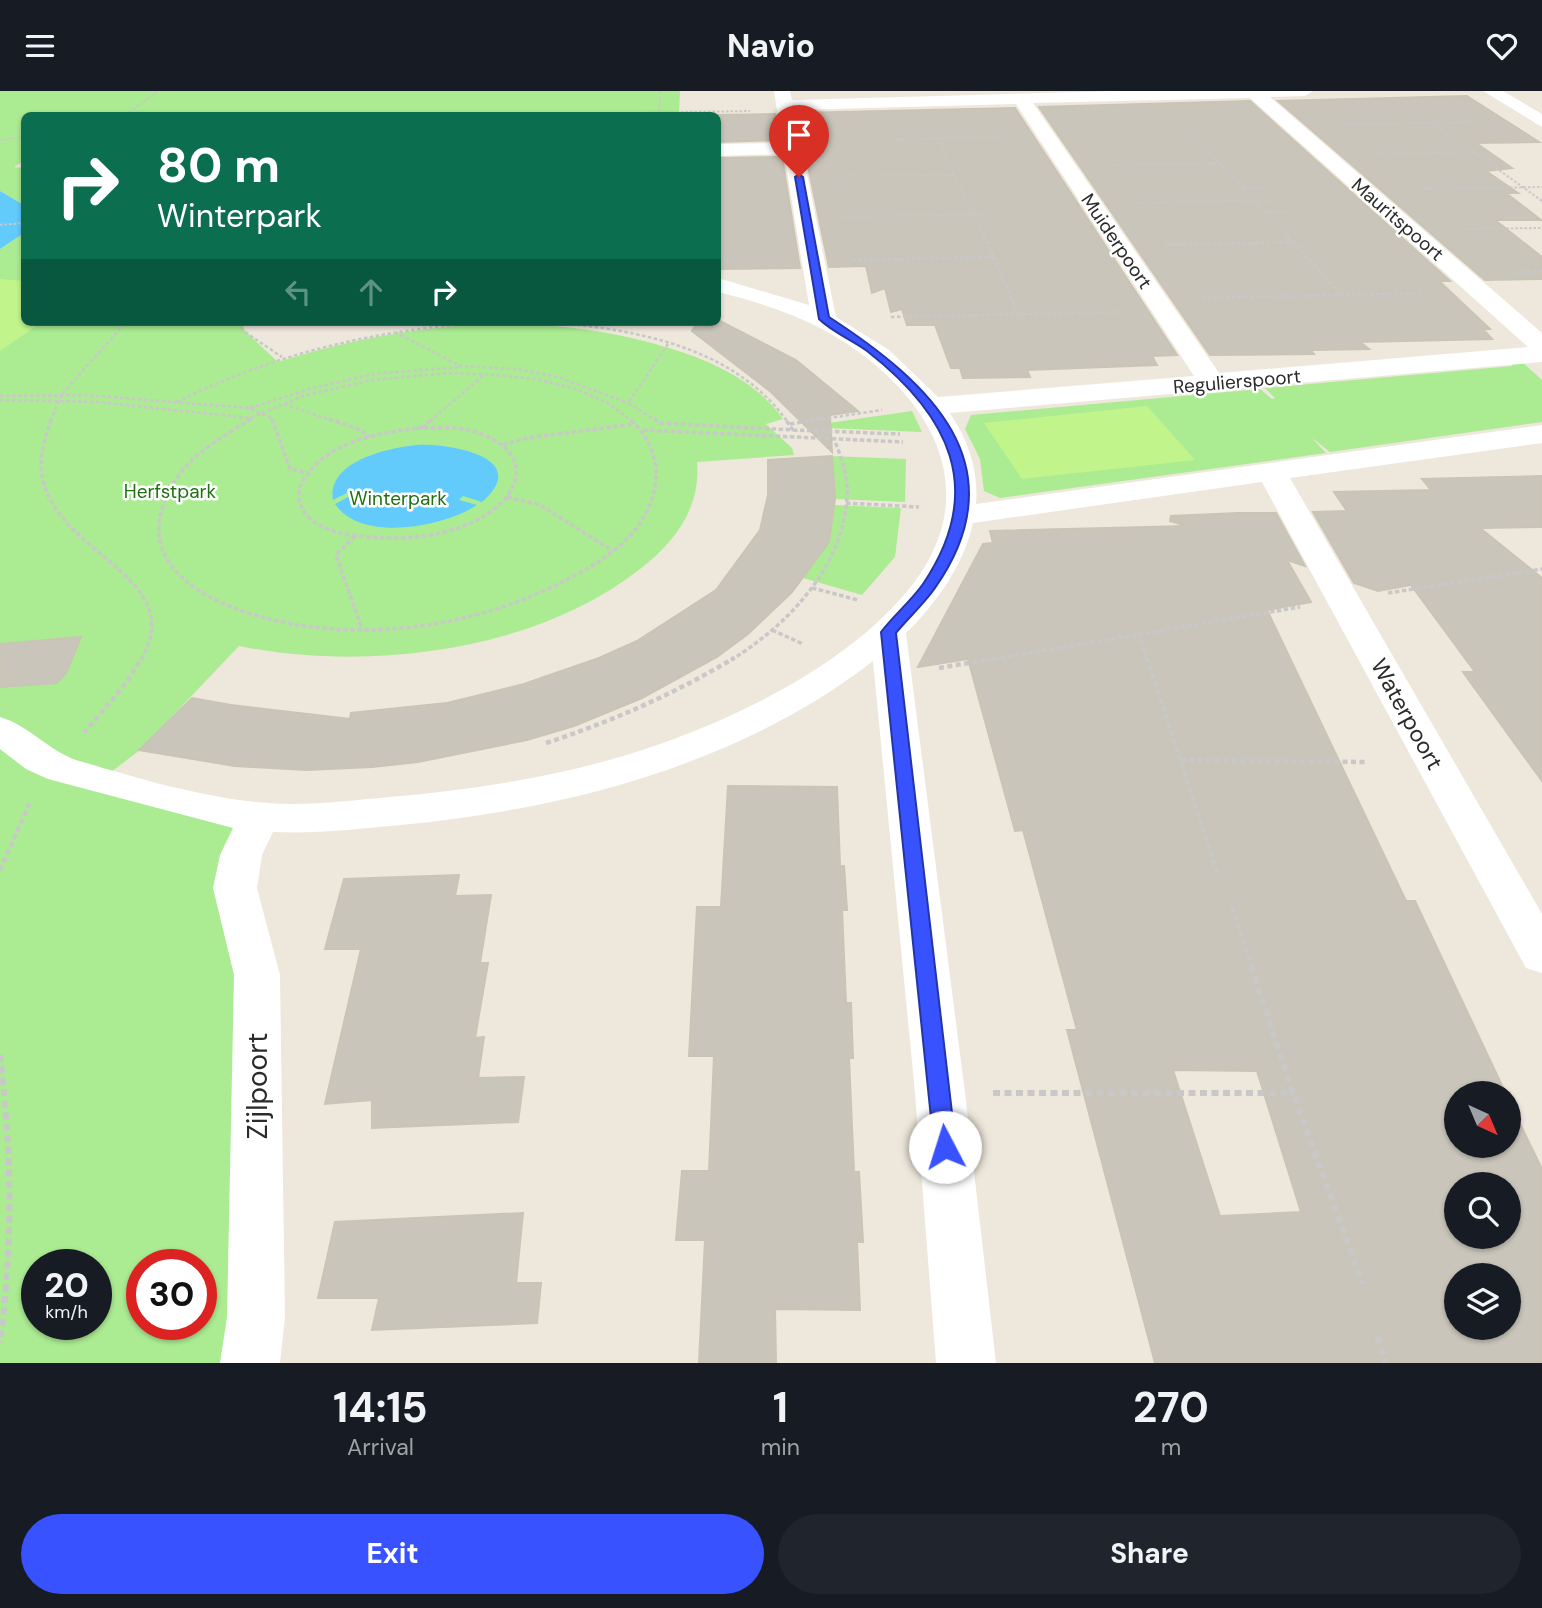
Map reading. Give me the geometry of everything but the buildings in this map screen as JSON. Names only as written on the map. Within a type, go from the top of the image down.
[{"type":"street","points":[[824,319],[785,102],[1305,91]]},
{"type":"street","points":[[1491,91],[1542,122]]},
{"type":"street","name":"Mauritspoort","points":[[1254,92],[1542,346]]},
{"type":"street","name":"Muiderpoort","points":[[1021,98],[1212,383]]},
{"type":"street","points":[[721,150],[793,148]]},
{"type":"street","points":[[0,730],[52,766],[183,802],[259,817],[320,818],[448,807],[544,790],[647,763],[693,747],[775,710],[845,665],[888,632],[929,587],[950,548],[961,513],[962,472],[951,441],[930,404],[901,374],[870,349],[824,319],[721,286]]},
{"type":"street","name":"Regulierspoort","points":[[930,404],[1542,354]]},
{"type":"street","points":[[961,513],[1542,434]]},
{"type":"street","name":"Waterpoort","points":[[1271,472],[1542,955]]},
{"type":"street","points":[[888,632],[940,1093],[966,1363]]},
{"type":"street","name":"Zijlpoort","points":[[250,1363],[256,1317],[257,975],[235,888],[241,855],[259,817]]},
{"type":"path","points":[[130,112],[158,91]]},
{"type":"path","points":[[661,91],[659,112],[785,102]]},
{"type":"path","points":[[1433,123],[1542,201]]},
{"type":"path","points":[[1187,127],[1342,295]]},
{"type":"path","points":[[0,140],[21,137]]},
{"type":"path","points":[[886,139],[1047,137]]},
{"type":"path","points":[[937,138],[1018,314]]},
{"type":"path","points":[[1325,155],[1474,152]]},
{"type":"path","points":[[1066,166],[1219,163]]},
{"type":"path","points":[[799,177],[954,175]]},
{"type":"path","points":[[1366,191],[1542,187]]},
{"type":"path","points":[[1243,188],[1266,188]]},
{"type":"path","points":[[1092,204],[1273,200]]},
{"type":"path","points":[[1265,212],[1290,212]]},
{"type":"path","points":[[806,218],[987,214]]},
{"type":"path","points":[[0,225],[21,223]]},
{"type":"path","points":[[1410,230],[1542,228]]},
{"type":"path","points":[[1121,246],[1293,242]]},
{"type":"path","points":[[814,261],[994,257]]},
{"type":"path","points":[[824,319],[1018,314],[1342,295],[1481,292]]},
{"type":"path","points":[[0,870],[37,788],[52,766],[106,709],[145,654],[155,627],[153,613],[144,593],[60,518],[41,472],[40,450],[57,400],[123,326]]},
{"type":"path","points":[[243,326],[242,330],[282,357]]},
{"type":"path","points":[[177,403],[210,384],[282,357],[393,331],[448,326]]},
{"type":"path","points":[[584,326],[668,344],[716,362],[747,379],[778,407],[793,430]]},
{"type":"path","points":[[393,331],[460,366]]},
{"type":"path","points":[[628,403],[668,344]]},
{"type":"path","points":[[0,398],[62,394],[249,408],[316,387],[374,374],[460,366],[517,369],[558,377],[628,403],[660,423],[951,441]]},
{"type":"path","points":[[426,374],[485,374],[565,386],[618,409],[642,431],[656,460],[657,487],[644,516],[613,551],[560,584],[497,609],[431,623],[362,629],[302,627],[237,611],[194,589],[180,577],[158,541],[157,519],[175,479],[213,444],[253,418],[284,404],[347,384],[426,374]]},
{"type":"path","points":[[422,428],[485,374]]},
{"type":"path","points":[[0,398],[57,400],[253,418]]},
{"type":"path","points":[[284,404],[362,430],[369,437]]},
{"type":"path","points":[[790,424],[930,404]]},
{"type":"path","points":[[249,408],[272,418],[290,469],[307,473]]},
{"type":"path","points":[[503,445],[527,438],[635,424]]},
{"type":"path","points":[[422,428],[476,432],[503,445],[515,455],[520,473],[513,492],[492,511],[461,526],[423,536],[382,539],[355,536],[317,523],[301,507],[299,489],[307,473],[331,452],[369,437],[422,428]]},
{"type":"path","points":[[642,431],[951,441]]},
{"type":"path","points":[[540,745],[577,734],[683,690],[740,655],[797,605],[822,573],[836,544],[846,503],[848,489],[834,439]]},
{"type":"path","points":[[507,497],[540,505],[613,551]]},
{"type":"path","points":[[846,503],[961,513]]},
{"type":"path","points":[[355,536],[336,555],[362,629]]},
{"type":"path","points":[[936,669],[1343,600],[1539,570],[1542,576]]},
{"type":"path","points":[[1139,634],[1217,873]]},
{"type":"path","points":[[1181,761],[1366,762]]},
{"type":"path","points":[[1232,907],[1293,1093],[1363,1284]]},
{"type":"path","points":[[0,1055],[9,1119],[11,1165],[8,1252],[0,1343]]},
{"type":"path","points":[[940,1093],[1293,1093]]},
{"type":"path","points":[[1377,1337],[1386,1363]]},
{"type":"green space","points":[[0,91],[680,91],[679,112],[21,112],[21,163],[14,167],[21,168],[21,203],[0,191]]},
{"type":"green space","name":"Herfstpark","points":[[21,235],[21,326],[243,326],[278,362],[375,337],[462,326],[574,328],[624,336],[703,360],[748,384],[761,394],[783,419],[766,424],[792,448],[794,455],[697,462],[695,494],[690,509],[683,523],[653,559],[598,597],[551,620],[501,637],[394,655],[341,657],[289,654],[239,646],[140,750],[90,788],[237,827],[237,990],[229,1318],[222,1363],[0,1363],[0,249]]},
{"type":"green space","points":[[0,279],[21,281],[21,326],[36,326],[0,351]]},
{"type":"green space","points":[[1521,361],[1542,380],[1542,422],[1330,452],[1312,438],[1326,453],[1000,498],[984,491],[980,459],[965,429],[971,415],[1260,389],[1272,399],[1275,398],[1265,388],[1513,366],[1508,362]]},
{"type":"green space","points":[[1147,406],[1195,460],[1022,479],[984,423]]},
{"type":"green space","points":[[912,411],[922,432],[801,427]]},
{"type":"green space","points":[[829,456],[906,459],[905,502],[834,499]]},
{"type":"green space","points":[[834,505],[901,508],[895,557],[862,595],[803,578],[824,542]]},
{"type":"water","points":[[0,191],[21,203],[21,235],[0,249]]},
{"type":"water","points":[[417,445],[448,447],[481,456],[492,464],[498,474],[495,487],[482,502],[463,496],[459,500],[477,505],[445,520],[424,525],[383,527],[364,524],[347,516],[335,504],[357,492],[353,490],[333,500],[334,487],[349,466],[376,453]]},
{"type":"route","points":[[799,177],[824,319],[852,335],[919,392],[945,426],[962,472],[962,504],[950,548],[929,587],[888,632],[895,676],[945,1147]]},
{"type":"park label","name":"Winterpark","points":[[398,498]]}]
